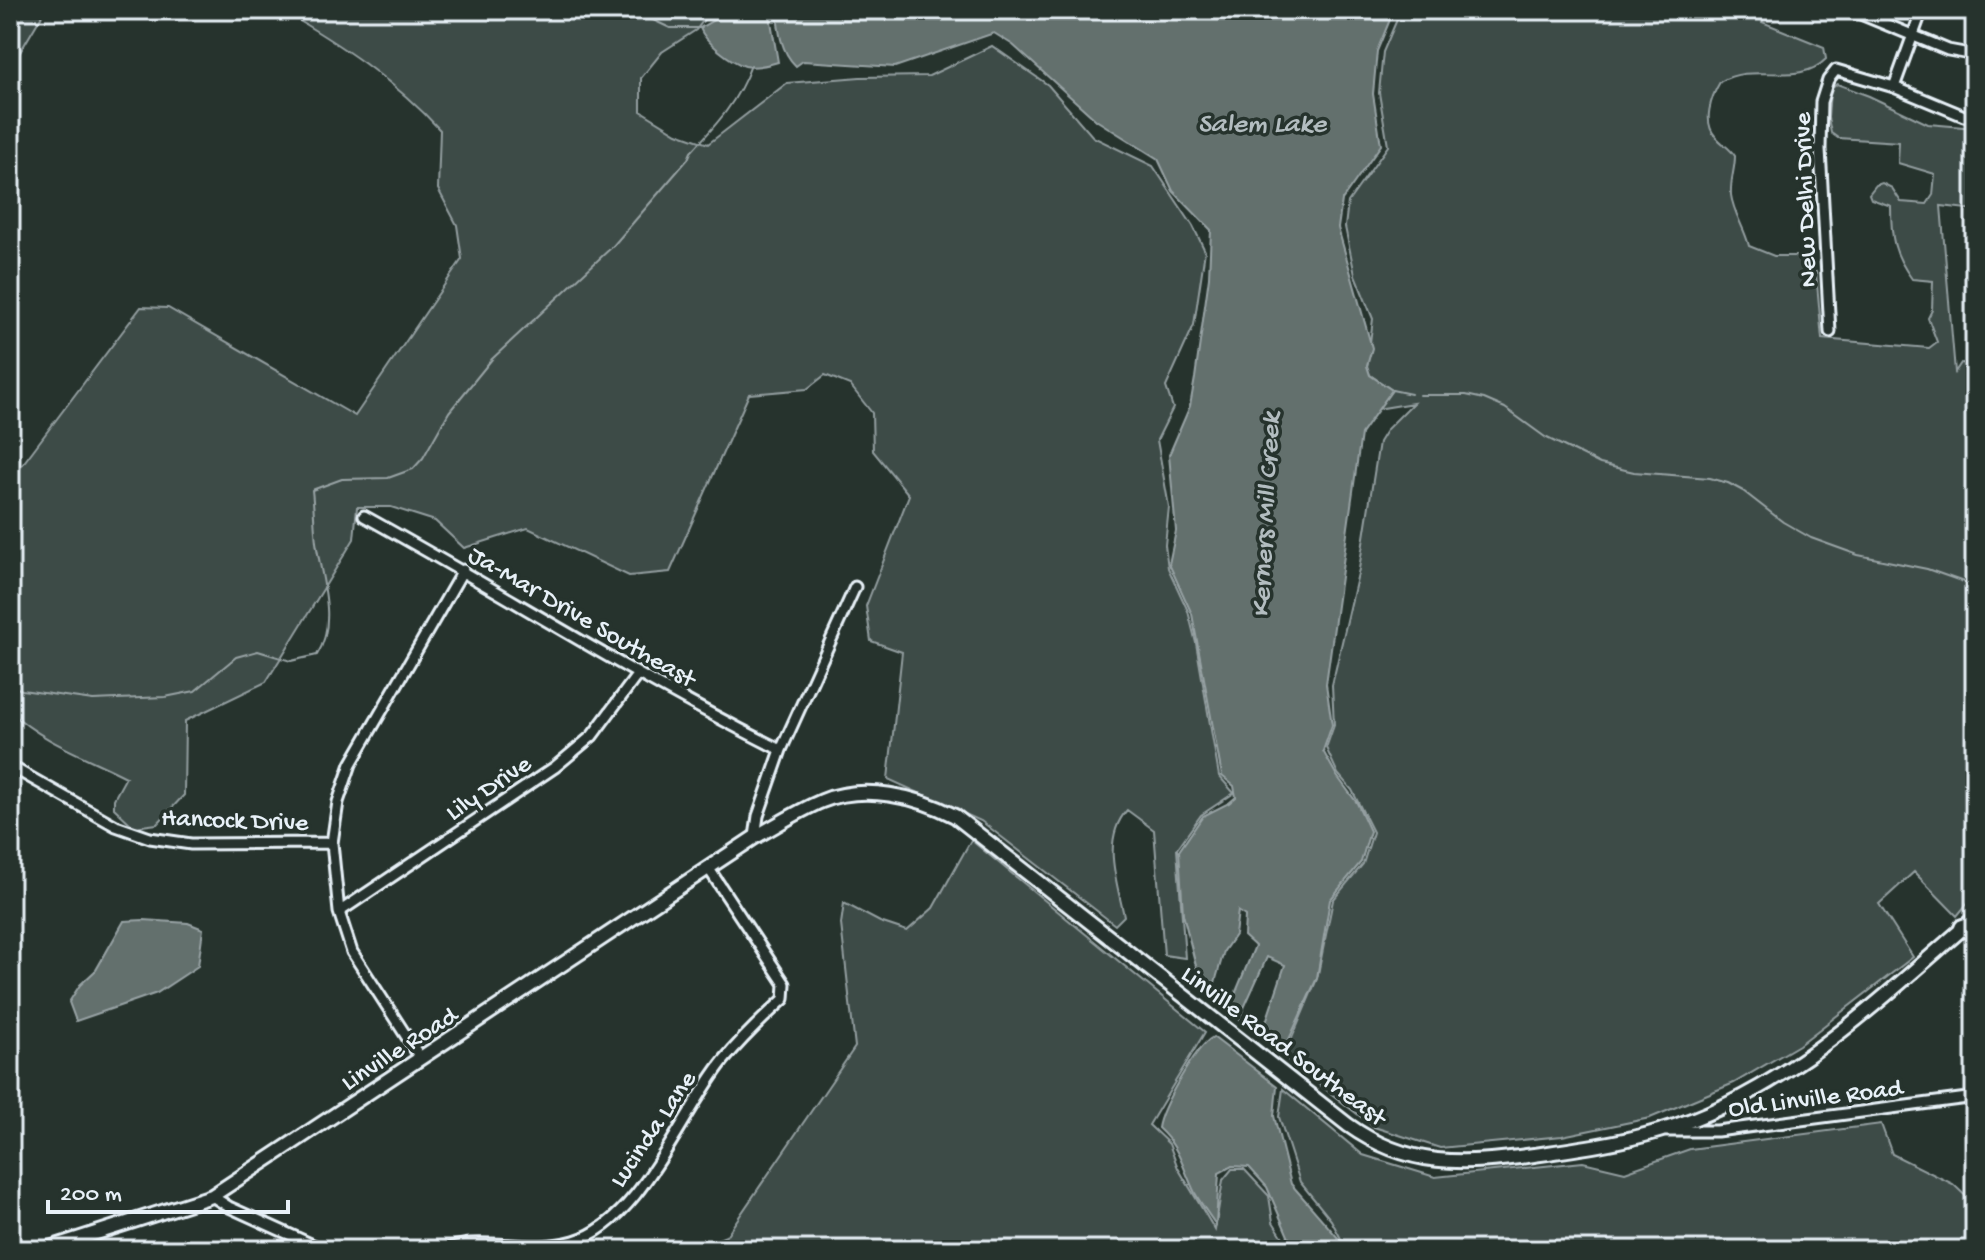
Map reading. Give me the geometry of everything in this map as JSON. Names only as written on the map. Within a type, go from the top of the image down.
[{"type":"main road","name":"Linville Road Southeast","points":[[755,837],[814,805],[849,795],[896,796],[942,809],[1057,894],[1348,1125],[1372,1141],[1397,1152],[1436,1161],[1479,1161],[1567,1150],[1659,1131],[1703,1116],[1749,1094],[1804,1060],[1971,924]]},
{"type":"main road","name":"Linville Road","points":[[43,1250],[212,1196],[755,837]]},
{"type":"street","points":[[1851,10],[1948,50],[1975,55]]},
{"type":"street","points":[[1922,10],[1894,87],[1964,116],[1975,117]]},
{"type":"street","name":"New Delhi Drive","points":[[1830,332],[1820,149],[1821,102],[1828,80],[1836,70],[1894,87]]},
{"type":"street","points":[[1975,267],[1975,314]]},
{"type":"street","name":"Ja-Mar Drive Southeast","points":[[364,516],[463,570],[638,674],[781,750]]},
{"type":"street","points":[[421,1059],[352,952],[339,912],[332,843],[338,802],[351,764],[463,570]]},
{"type":"street","points":[[755,837],[758,816],[781,750],[855,587]]},
{"type":"street","name":"Lily Drive","points":[[339,912],[555,767],[592,736],[638,674]]},
{"type":"street","name":"Hancock Drive","points":[[10,766],[116,826],[150,838],[191,844],[332,843]]},
{"type":"street","name":"Lucinda Lane","points":[[439,1250],[468,1244],[542,1247],[576,1241],[616,1218],[643,1186],[690,1107],[724,1061],[784,999],[785,984],[709,869]]},
{"type":"street","name":"Old Linville Road","points":[[1659,1131],[1717,1131],[1975,1097]]},
{"type":"street","points":[[212,1196],[229,1207],[324,1250]]},
{"type":"shaded area","points":[[10,10],[45,10],[10,69]]},
{"type":"shaded area","points":[[281,10],[715,10],[696,30],[662,52],[641,78],[641,111],[677,133],[708,144],[787,83],[929,76],[992,46],[1048,85],[1093,137],[1153,166],[1193,226],[1205,251],[1194,325],[1166,387],[1173,408],[1157,440],[1169,507],[1165,545],[1168,568],[1188,611],[1196,643],[1219,776],[1234,793],[1201,815],[1177,849],[1185,958],[1164,955],[1154,830],[1127,810],[1119,821],[1113,847],[1115,875],[1124,916],[1115,925],[981,821],[888,779],[902,652],[871,641],[866,606],[909,495],[873,451],[872,413],[850,385],[825,375],[807,389],[749,394],[670,572],[629,576],[528,528],[464,548],[435,521],[391,507],[357,507],[354,539],[266,682],[185,721],[184,795],[157,824],[134,827],[114,808],[114,799],[126,777],[50,740],[10,711],[10,481],[141,307],[168,308],[355,416],[462,259],[457,225],[438,189],[440,130],[405,95],[365,64]]},
{"type":"shaded area","points":[[1401,10],[1766,10],[1762,22],[1824,47],[1826,59],[1802,72],[1747,74],[1720,82],[1711,102],[1709,117],[1712,131],[1735,156],[1731,195],[1749,246],[1774,256],[1795,256],[1806,268],[1816,272],[1822,339],[1929,348],[1937,342],[1928,318],[1932,310],[1933,281],[1912,279],[1894,244],[1891,206],[1871,199],[1869,194],[1882,183],[1892,188],[1901,202],[1927,204],[1933,195],[1935,174],[1898,163],[1899,142],[1838,138],[1831,133],[1828,118],[1830,90],[1837,84],[1928,124],[1975,128],[1975,210],[1941,206],[1955,372],[1961,363],[1975,364],[1975,885],[1971,899],[1957,916],[1914,872],[1879,904],[1913,957],[1799,1045],[1734,1083],[1650,1118],[1562,1136],[1440,1148],[1374,1127],[1284,1057],[1317,979],[1333,900],[1363,864],[1373,832],[1326,748],[1334,725],[1332,685],[1359,569],[1379,442],[1387,429],[1413,403],[1377,409],[1392,390],[1370,375],[1367,366],[1373,319],[1355,275],[1345,227],[1348,202],[1388,146],[1379,93],[1383,52]]},
{"type":"shaded area","points":[[971,840],[1205,1032],[1149,1125],[1169,1144],[1178,1168],[1215,1230],[1223,1180],[1232,1169],[1244,1169],[1269,1196],[1273,1222],[1291,1250],[691,1250],[726,1236],[855,1047],[841,924],[844,903],[880,922],[907,931],[933,908]]},
{"type":"shaded area","points":[[1283,1089],[1363,1155],[1435,1177],[1583,1162],[1625,1172],[1690,1149],[1881,1124],[1892,1154],[1953,1184],[1975,1205],[1975,1250],[1347,1250],[1331,1220],[1300,1182],[1279,1117]]},
{"type":"water","points":[[731,10],[769,10],[778,62],[745,66],[726,56],[707,39],[700,28]]},
{"type":"water","name":"Salem Lake","points":[[777,10],[1394,10],[1377,51],[1373,94],[1381,145],[1342,200],[1338,228],[1372,348],[1367,366],[1370,375],[1392,390],[1361,434],[1326,684],[1332,725],[1323,751],[1357,803],[1370,831],[1361,862],[1330,900],[1317,978],[1287,1044],[1279,1053],[1261,1037],[1285,965],[1267,957],[1239,1019],[1228,1011],[1255,946],[1244,936],[1245,916],[1238,911],[1235,935],[1224,951],[1212,993],[1199,978],[1183,914],[1179,851],[1203,816],[1236,797],[1234,786],[1222,776],[1192,614],[1169,564],[1176,531],[1169,455],[1190,406],[1209,277],[1211,230],[1173,191],[1158,159],[1096,120],[1013,45],[994,33],[895,67],[803,61],[796,66],[779,33]]},
{"type":"water","points":[[124,921],[188,923],[203,929],[198,966],[157,993],[76,1021],[69,1002],[80,985],[96,970]]},
{"type":"water","points":[[1213,1037],[1277,1086],[1274,1116],[1291,1184],[1339,1239],[1344,1250],[1294,1250],[1267,1187],[1249,1167],[1232,1166],[1219,1173],[1216,1225],[1195,1193],[1176,1151],[1158,1128],[1180,1079],[1197,1053]]},
{"type":"waterway","points":[[632,10],[670,28],[702,28]]},
{"type":"waterway","points":[[10,685],[22,690],[93,700],[165,697],[195,691],[236,657],[258,651],[291,661],[317,655],[323,642],[327,614],[312,490],[342,479],[388,478],[413,469],[423,458],[449,412],[492,359],[613,246],[688,159],[733,101],[751,65]]},
{"type":"waterway","points":[[1392,390],[1411,394]]},
{"type":"waterway","points":[[1419,395],[1466,395],[1484,399],[1505,408],[1545,437],[1600,464],[1634,472],[1710,478],[1728,483],[1811,538],[1858,555],[1927,569],[1975,586]]},
{"type":"water label","name":"Kerners Mill Creek","points":[[1263,515]]}]
